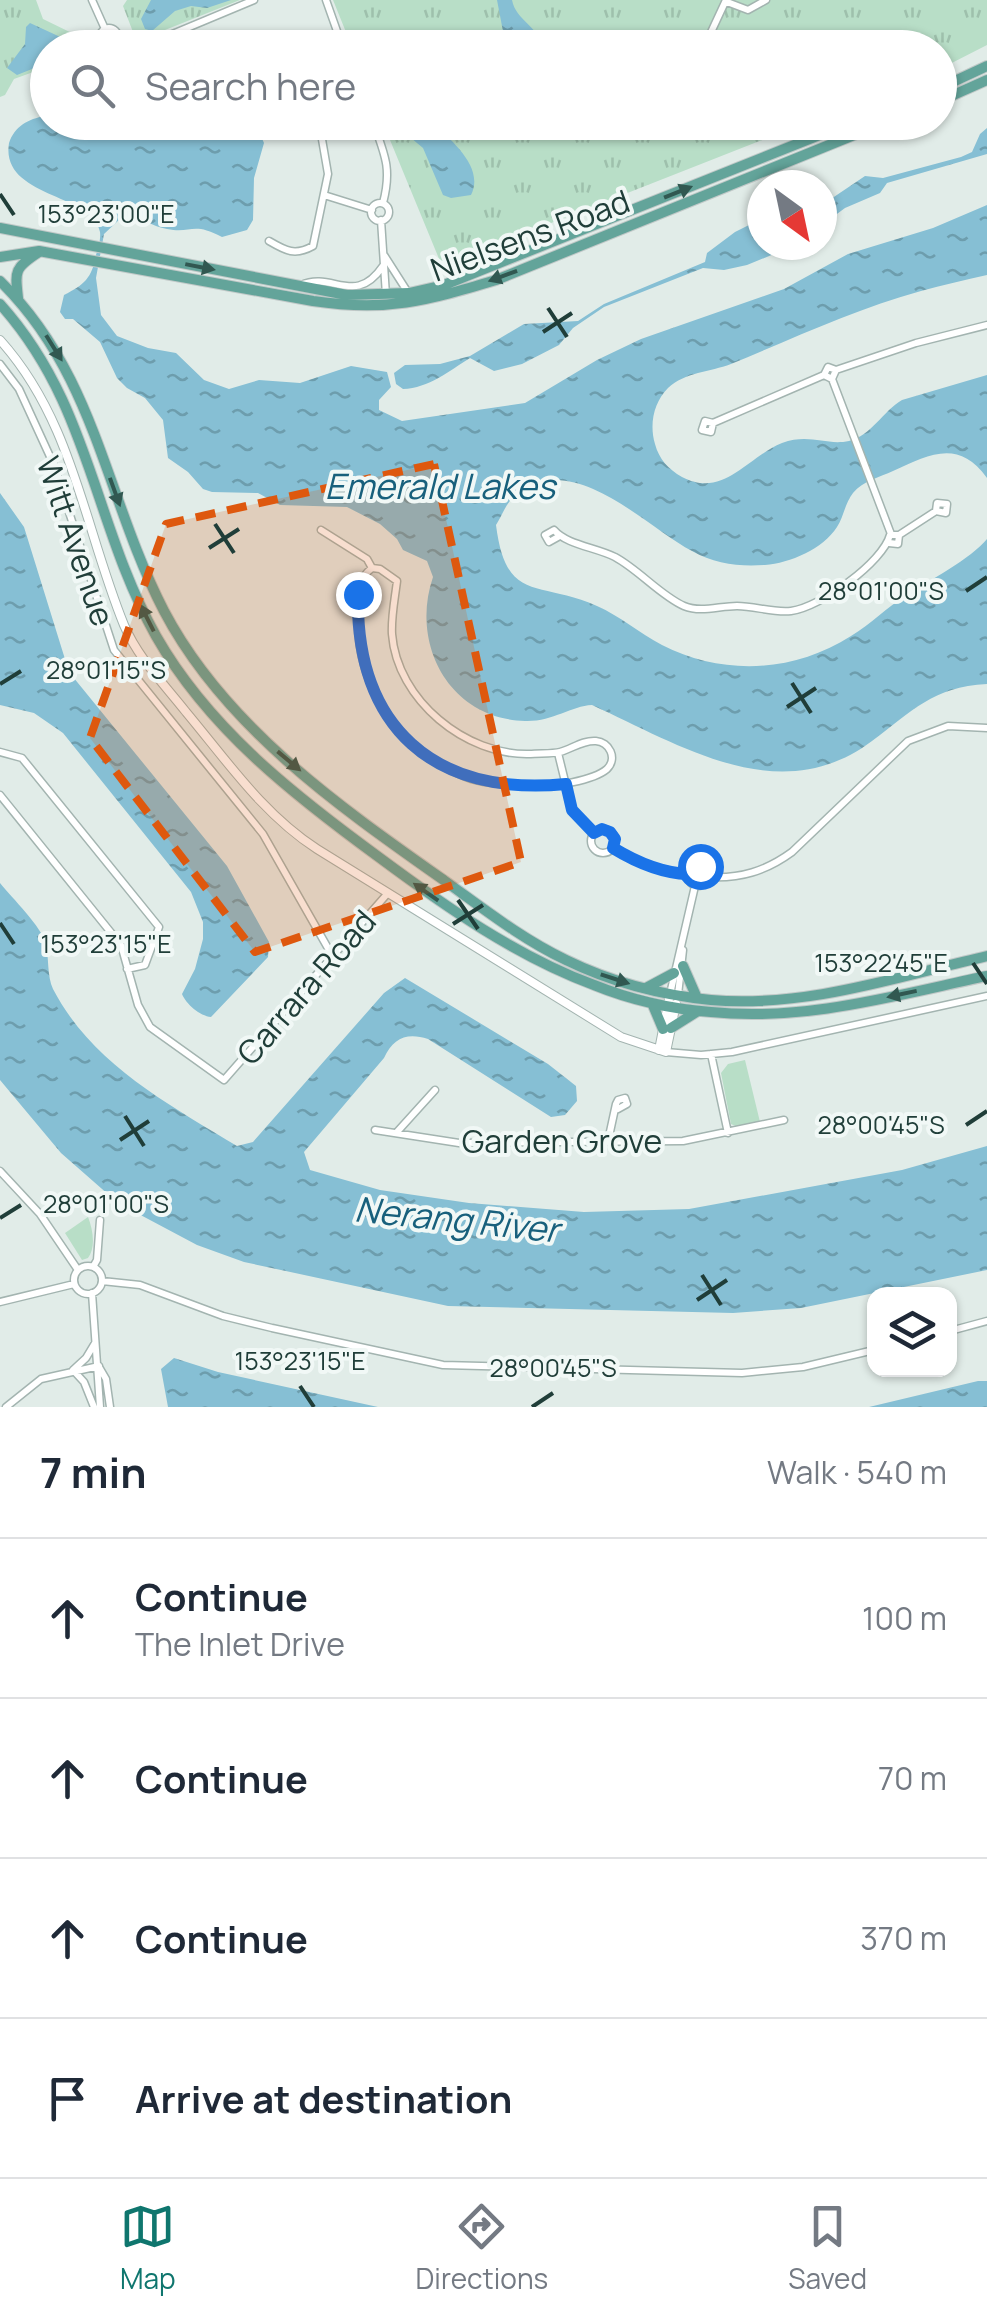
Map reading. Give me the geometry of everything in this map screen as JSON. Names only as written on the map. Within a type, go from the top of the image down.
[{"type":"main road","points":[[957,80],[987,66]]},
{"type":"main road","points":[[957,93],[987,80]]},
{"type":"main road","name":"Nielsens Road","points":[[0,228],[387,301],[444,285],[807,140]]},
{"type":"main road","name":"Nielsens Road","points":[[0,257],[40,251],[327,303],[436,298],[496,280],[842,140]]},
{"type":"main road","points":[[0,237],[16,233]]},
{"type":"main road","points":[[18,300],[16,272],[24,261],[40,251]]},
{"type":"main road","points":[[0,281],[50,342],[82,400],[131,535],[165,613],[190,654],[233,708],[265,740],[335,799],[518,933],[568,961],[698,1011],[760,1014],[817,1010],[987,976]]},
{"type":"main road","points":[[0,304],[28,338],[63,396],[122,564],[142,610],[174,665],[228,732],[283,782],[358,842],[470,921],[571,976],[652,1003],[697,998],[751,1002],[806,998],[987,956]]},
{"type":"main road","points":[[645,988],[679,970],[697,998]]},
{"type":"main road","points":[[652,1003],[667,1028],[698,1011]]},
{"type":"street","points":[[92,0],[109,30]]},
{"type":"street","points":[[181,30],[254,0]]},
{"type":"street","points":[[326,0],[337,30]]},
{"type":"street","points":[[712,30],[726,1],[748,10],[766,0]]},
{"type":"street","points":[[268,241],[290,252],[313,246],[328,174],[322,140]]},
{"type":"street","points":[[379,140],[389,180],[383,203],[389,212],[380,220]]},
{"type":"street","points":[[324,195],[372,210]]},
{"type":"street","points":[[372,210],[383,203]]},
{"type":"street","points":[[372,210],[374,218],[380,220]]},
{"type":"street","points":[[380,220],[387,301]]},
{"type":"street","points":[[383,254],[401,287],[410,292]]},
{"type":"street","points":[[300,286],[311,281],[351,288],[364,286],[384,266]]},
{"type":"street","points":[[713,423],[916,342],[987,325]]},
{"type":"street","points":[[0,340],[27,374],[56,424],[120,614],[144,659],[274,817],[300,838],[608,1030],[662,1051],[710,1054],[987,996]]},
{"type":"street","name":"Witt Avenue","points":[[0,364],[19,389],[52,463],[114,650],[263,834],[333,957]]},
{"type":"street","points":[[831,375],[893,538]]},
{"type":"street","points":[[558,537],[620,560],[676,601],[704,610],[735,606],[790,611],[809,606],[854,578],[893,538],[936,511]]},
{"type":"street","points":[[321,530],[366,559],[372,568]]},
{"type":"street","points":[[372,568],[397,580],[392,634],[398,659],[418,696],[439,721],[498,752],[558,753],[592,740],[605,744],[611,751],[606,770],[566,784],[543,786],[469,779],[420,751],[383,710],[364,666],[357,627],[362,576],[372,568]]},
{"type":"street","points":[[708,877],[750,874],[784,858],[908,740],[948,726],[987,728]]},
{"type":"street","points":[[0,752],[22,758],[160,927],[145,965],[127,969],[121,946],[0,795]]},
{"type":"street","points":[[558,753],[572,810],[594,833]]},
{"type":"street","points":[[602,829],[610,832],[615,839],[613,848],[606,852],[594,849],[594,833],[602,829]]},
{"type":"street","points":[[613,848],[645,865],[688,874]]},
{"type":"street","points":[[700,866],[708,877],[705,884],[695,886],[689,882],[688,874],[691,868],[700,866]]},
{"type":"street","points":[[662,1051],[695,886]]},
{"type":"street","name":"Carrara Road","points":[[127,969],[138,1005],[150,1026],[224,1080],[388,893]]},
{"type":"street","points":[[710,1054],[728,1132]]},
{"type":"street","name":"Garden Grove","points":[[397,1132],[435,1090]]},
{"type":"street","points":[[608,1142],[618,1109]]},
{"type":"street","name":"Garden Grove","points":[[376,1130],[459,1143],[683,1141],[784,1120]]},
{"type":"street","points":[[0,1170],[40,1214],[78,1270]]},
{"type":"street","points":[[78,1270],[93,1267],[97,1260],[100,1220]]},
{"type":"street","points":[[93,1267],[102,1281],[140,1286],[189,1305],[272,1328],[443,1365],[742,1373],[803,1367],[867,1352]]},
{"type":"street","points":[[74,1284],[78,1270]]},
{"type":"street","points":[[97,1407],[92,1294],[102,1281]]},
{"type":"street","points":[[74,1284],[80,1292],[92,1294]]},
{"type":"street","points":[[1,1299],[74,1284]]},
{"type":"street","points":[[957,1329],[987,1322]]},
{"type":"street","points":[[73,1370],[86,1358],[96,1340]]},
{"type":"street","points":[[6,1407],[35,1382],[98,1366]]},
{"type":"street","points":[[98,1366],[106,1379],[110,1407]]},
{"type":"street","points":[[73,1370],[97,1407]]},
{"type":"highlighted area","points":[[434,464],[521,862],[255,952],[90,738],[166,524]]},
{"type":"green space","points":[[0,0],[36,0],[43,19],[66,30],[30,30],[30,73],[14,79],[0,97]]},
{"type":"green space","points":[[127,0],[240,0],[165,30],[132,30],[123,6]]},
{"type":"green space","points":[[333,0],[987,0],[987,45],[957,60],[957,30],[345,30]]},
{"type":"green space","points":[[390,140],[762,140],[442,266]]},
{"type":"green space","points":[[745,1060],[760,1122],[738,1127],[731,1124],[721,1073],[728,1064]]},
{"type":"green space","points":[[88,1217],[93,1244],[91,1254],[82,1260],[65,1233]]},
{"type":"water","points":[[151,0],[231,0],[207,8],[191,6],[175,11],[153,30],[145,29],[141,19]]},
{"type":"water","points":[[497,0],[512,0],[533,30],[503,30]]},
{"type":"water","points":[[30,23],[45,30],[30,30],[30,70],[17,75],[7,68],[25,44]]},
{"type":"water","name":"Emerald Lakes","points":[[28,121],[30,140],[262,140],[254,178],[253,220],[247,230],[222,237],[198,229],[161,228],[133,218],[120,219],[104,234],[96,278],[101,315],[117,336],[176,353],[204,380],[229,389],[259,380],[300,383],[351,366],[387,372],[391,387],[379,400],[379,410],[402,421],[525,403],[641,339],[784,289],[848,254],[933,228],[987,205],[987,275],[873,306],[731,364],[682,379],[659,400],[653,436],[668,467],[682,477],[710,483],[735,474],[782,443],[857,438],[902,400],[987,375],[987,478],[965,458],[954,454],[919,460],[857,489],[837,527],[815,548],[795,558],[765,565],[728,564],[710,559],[609,497],[562,480],[539,482],[517,494],[496,525],[508,567],[528,585],[597,606],[685,655],[733,666],[782,663],[829,648],[960,562],[987,539],[987,684],[937,695],[837,761],[802,770],[767,771],[731,764],[696,753],[592,705],[525,721],[498,717],[475,707],[456,692],[432,651],[427,602],[433,577],[427,561],[403,550],[380,524],[347,507],[280,505],[258,493],[212,492],[203,489],[168,458],[163,420],[145,398],[117,378],[100,342],[60,312],[64,295],[89,275],[100,232],[94,219],[82,209],[19,175],[10,161],[9,143]]},
{"type":"water","points":[[987,128],[987,154],[887,183],[880,193],[837,214],[837,195],[865,176],[883,178],[961,157],[972,152]]},
{"type":"water","points":[[413,140],[451,140],[474,174],[471,195],[443,195],[423,148]]},
{"type":"water","points":[[747,226],[747,260],[759,260],[724,270],[703,268],[604,307],[573,328],[559,345],[522,364],[494,371],[470,358],[421,386],[403,389],[396,384],[394,373],[405,365],[440,364],[470,356],[524,324],[578,321],[604,304],[705,262],[707,253]]},
{"type":"water","points":[[0,493],[24,527],[69,672],[227,866],[269,942],[268,957],[211,1017],[194,1009],[182,994],[195,969],[203,939],[203,922],[191,892],[63,733],[34,713],[0,705]]},
{"type":"water","name":"Nerang River","points":[[0,883],[43,937],[53,989],[89,1039],[134,1080],[237,1146],[253,1142],[384,993],[405,978],[548,1064],[576,1086],[577,1101],[565,1115],[551,1117],[428,1039],[402,1038],[304,1152],[310,1170],[380,1190],[469,1203],[584,1212],[689,1209],[902,1170],[987,1146],[987,1270],[904,1287],[867,1287],[867,1295],[801,1308],[733,1313],[448,1306],[244,1262],[197,1245],[118,1203],[61,1153],[0,1080]]},
{"type":"water","points":[[174,1358],[218,1372],[378,1407],[168,1407],[161,1369]]},
{"type":"water","points":[[987,1381],[987,1407],[869,1407]]},
{"type":"route","points":[[358,594],[357,627],[364,666],[383,710],[420,751],[469,779],[499,784],[566,784],[572,810],[594,833],[602,829],[610,832],[615,839],[613,848],[632,860],[679,874],[688,874],[691,868],[700,866]]}]
